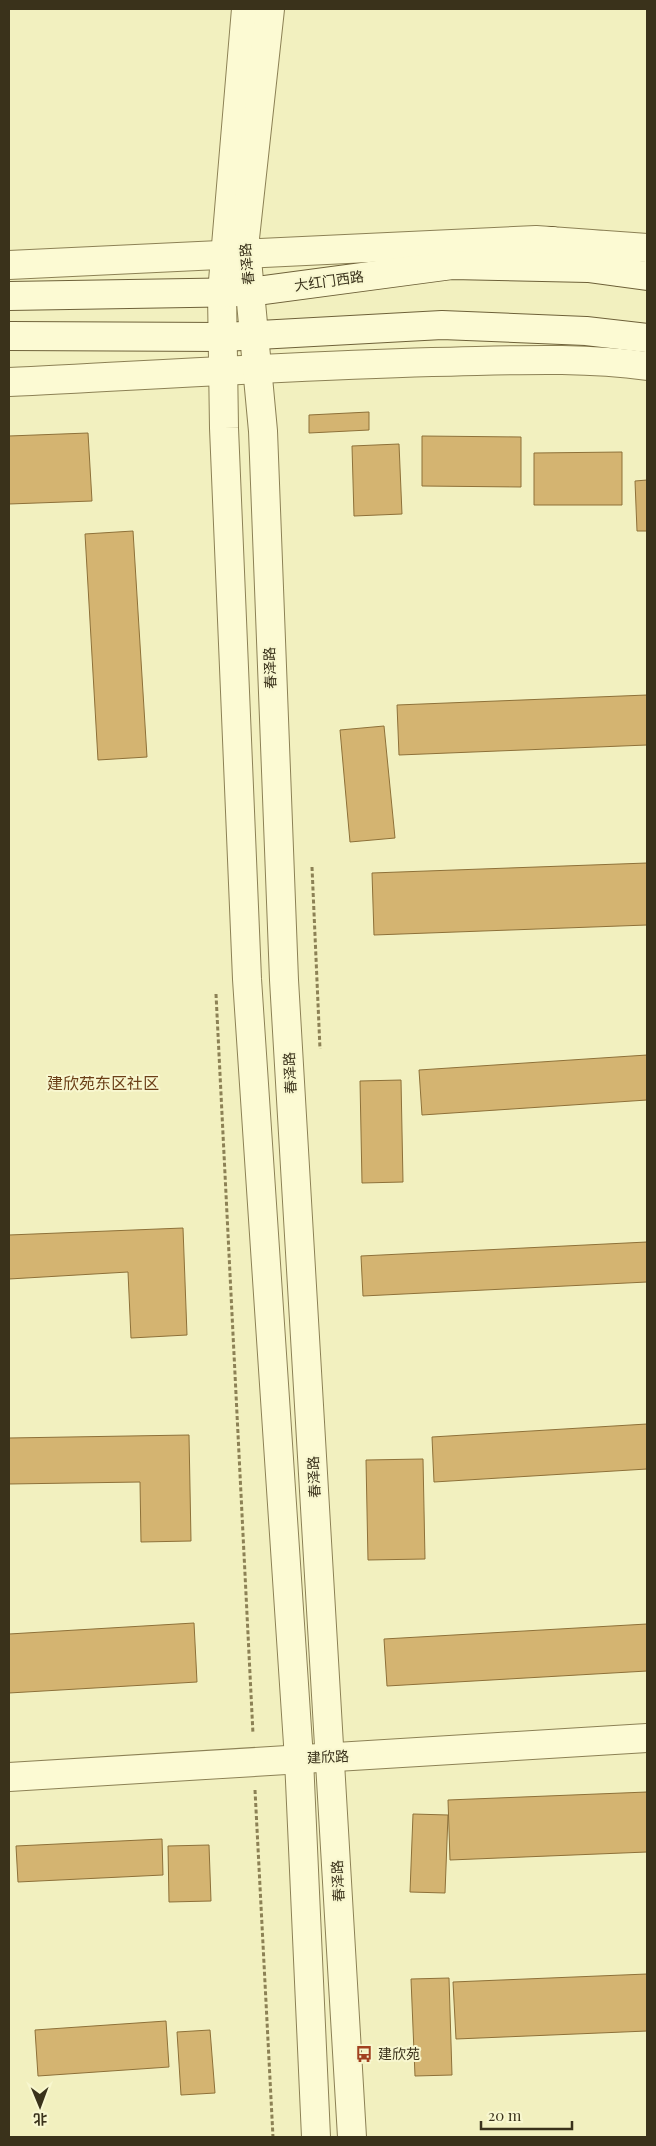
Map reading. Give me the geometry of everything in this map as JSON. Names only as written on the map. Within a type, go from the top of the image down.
[{"type":"street","name":"春泽路","points":[[246,9],[236,255],[249,292],[263,431],[284,980],[352,2137]]},
{"type":"street","name":"春泽路","points":[[270,9],[244,238],[222,293],[224,428],[247,979],[298,1759],[316,2137]]},
{"type":"street","points":[[9,265],[536,240],[647,248]]},
{"type":"street","points":[[525,266],[552,241]]},
{"type":"street","points":[[598,244],[620,272]]},
{"type":"street","name":"大红门西路","points":[[9,296],[249,292],[452,265],[588,268],[647,276]]},
{"type":"street","points":[[9,336],[224,338],[442,325],[586,331],[647,338]]},
{"type":"street","points":[[9,382],[370,364],[530,360],[621,363],[647,366]]},
{"type":"street","name":"建欣路","points":[[9,1777],[647,1738]]},
{"type":"path","points":[[216,989],[273,2137]]},
{"type":"building","points":[[369,412],[369,430],[309,433],[309,415]]},
{"type":"building","points":[[88,433],[92,501],[9,504],[9,436]]},
{"type":"building","points":[[422,436],[521,437],[521,487],[422,486]]},
{"type":"building","points":[[399,444],[402,514],[354,516],[352,446]]},
{"type":"building","points":[[622,452],[622,505],[534,505],[534,453]]},
{"type":"building","points":[[647,480],[647,531],[637,531],[635,481]]},
{"type":"building","points":[[133,531],[147,757],[98,760],[85,534]]},
{"type":"building","points":[[647,695],[647,745],[399,755],[397,705]]},
{"type":"building","points":[[384,726],[395,838],[350,842],[340,730]]},
{"type":"building","points":[[647,863],[647,925],[374,935],[372,873]]},
{"type":"building","points":[[647,1055],[647,1100],[422,1115],[419,1070]]},
{"type":"building","points":[[401,1080],[403,1182],[362,1183],[360,1081]]},
{"type":"building","points":[[183,1228],[187,1335],[131,1338],[128,1272],[9,1279],[9,1235]]},
{"type":"building","points":[[647,1242],[647,1282],[363,1296],[361,1256]]},
{"type":"building","points":[[647,1424],[647,1469],[434,1482],[432,1437]]},
{"type":"building","points":[[189,1435],[191,1541],[141,1542],[140,1482],[9,1484],[9,1438]]},
{"type":"building","points":[[423,1459],[425,1559],[368,1560],[366,1460]]},
{"type":"building","points":[[194,1623],[197,1682],[9,1693],[9,1634]]},
{"type":"building","points":[[647,1624],[647,1671],[387,1686],[384,1639]]},
{"type":"building","points":[[647,1792],[647,1852],[450,1860],[448,1800]]},
{"type":"building","points":[[413,1814],[448,1815],[445,1893],[410,1892]]},
{"type":"building","points":[[162,1839],[163,1875],[18,1882],[16,1846]]},
{"type":"building","points":[[209,1845],[211,1901],[169,1902],[168,1846]]},
{"type":"building","points":[[647,1974],[647,2031],[456,2039],[453,1982]]},
{"type":"building","points":[[449,1978],[452,2075],[415,2076],[411,1979]]},
{"type":"building","points":[[166,2021],[169,2067],[38,2076],[35,2030]]},
{"type":"building","points":[[210,2030],[215,2093],[181,2095],[177,2032]]},
{"type":"place","name":"建欣苑","points":[[364,2054]]},
{"type":"district","name":"建欣苑东区社区","points":[[103,1083]]}]
